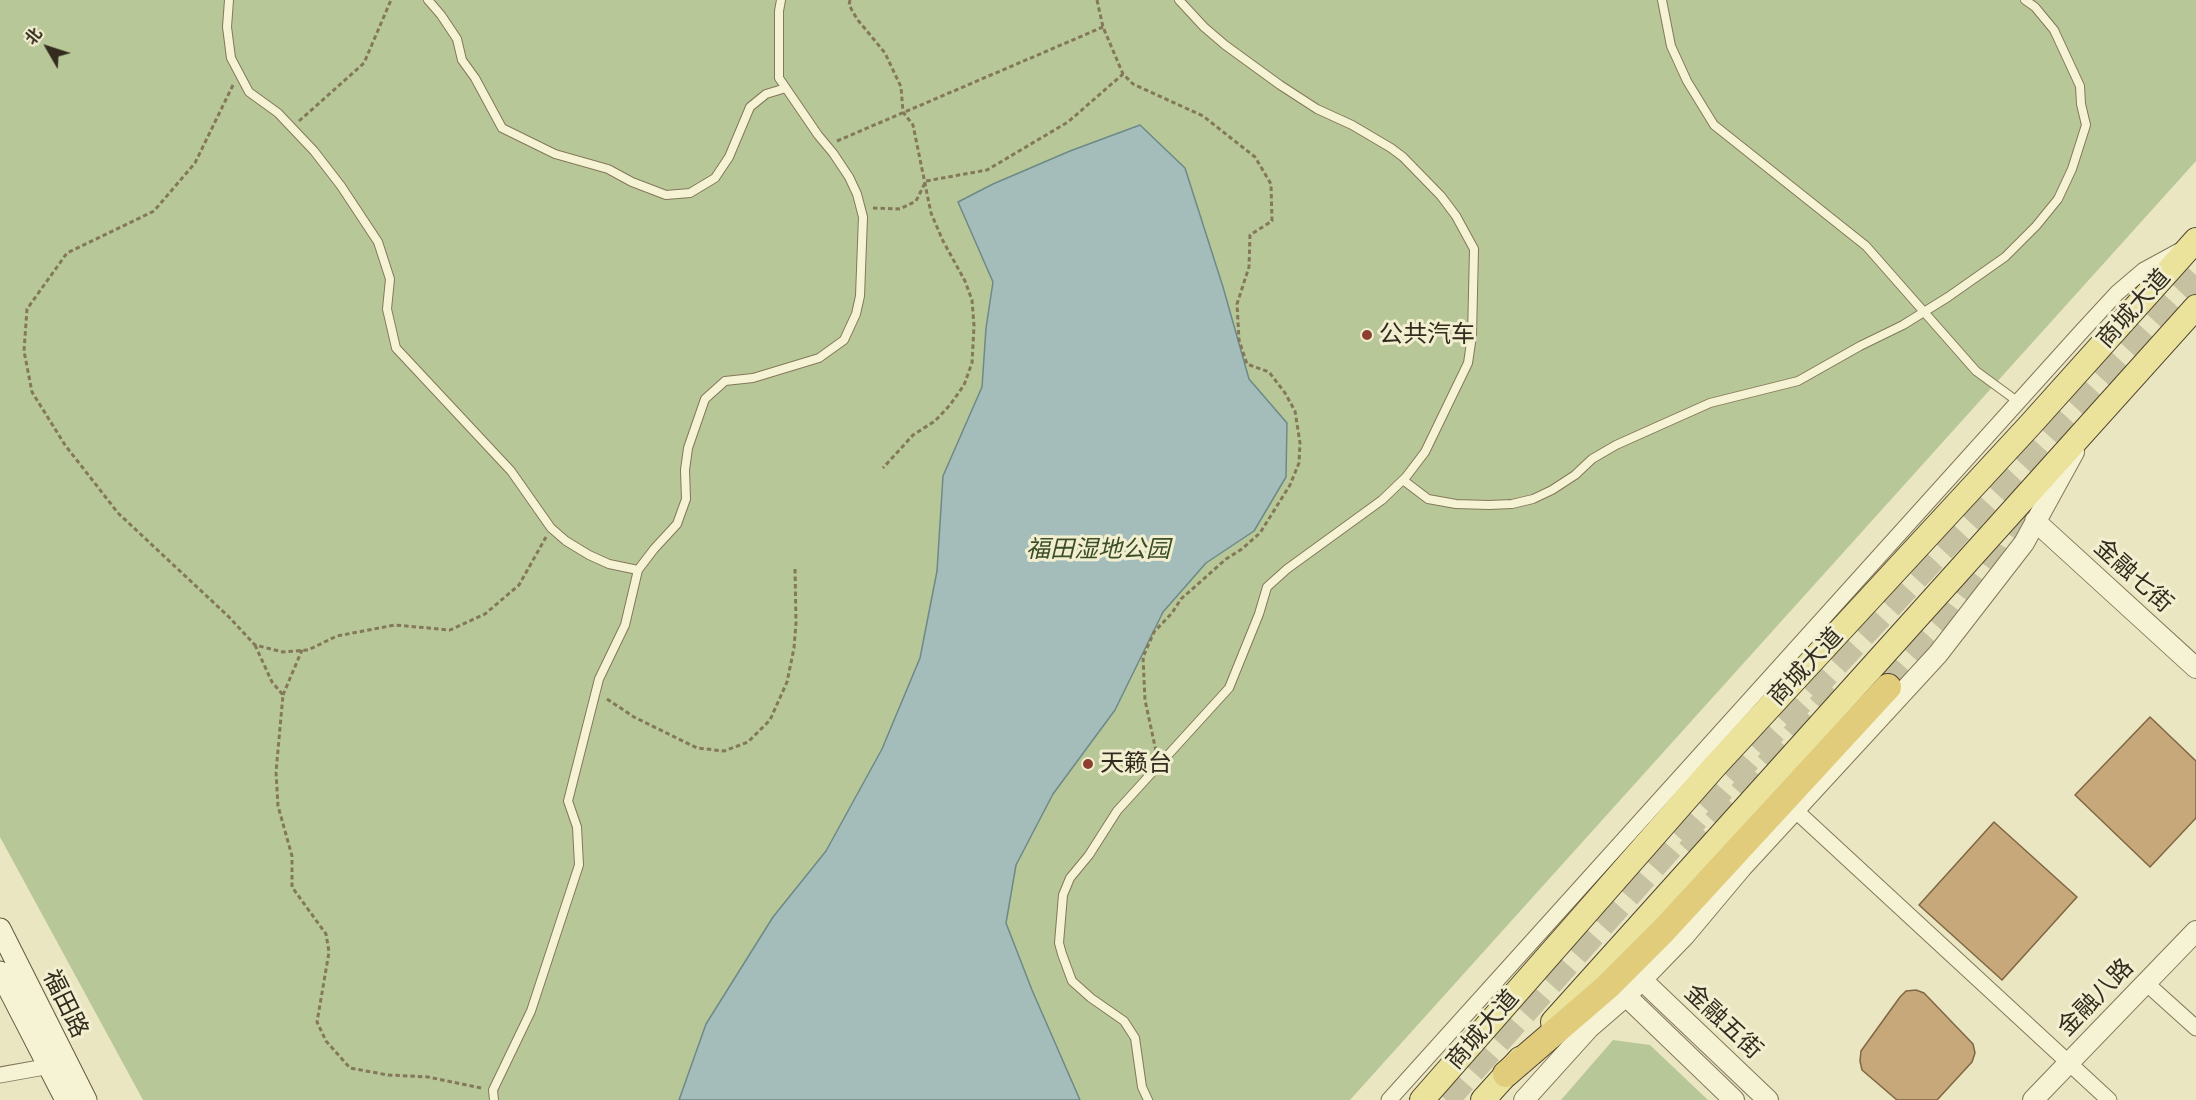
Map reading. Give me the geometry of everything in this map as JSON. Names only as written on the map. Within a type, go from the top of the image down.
[{"type":"highway","points":[[1506,1074],[1607,987],[1888,687]]},
{"type":"main road","name":"商城大道","points":[[1422,1100],[1715,766],[2030,425],[2194,242]]},
{"type":"main road","name":"商城大道","points":[[1483,1100],[2196,307]]},
{"type":"main road","name":"福田路","points":[[0,929],[58,1065],[66,1100]]},
{"type":"main road","name":"福田路","points":[[0,972],[58,1065],[86,1100]]},
{"type":"street","points":[[1389,1100],[2017,401],[2118,293],[2144,270],[2194,242]]},
{"type":"street","points":[[1524,1100],[1589,1028],[1626,996],[1684,935],[1742,867],[1938,654],[2024,543],[2087,428]]},
{"type":"street","name":"金融七街","points":[[2036,521],[2196,668]]},
{"type":"street","points":[[1795,810],[2109,1100]]},
{"type":"street","name":"金融八路","points":[[2033,1100],[2196,931]]},
{"type":"street","name":"金融五街","points":[[1642,980],[1768,1100]]},
{"type":"street","points":[[2146,983],[2196,1028]]},
{"type":"street","name":"金融五街","points":[[1626,996],[1734,1100]]},
{"type":"street","points":[[0,1075],[58,1065]]},
{"type":"lane","points":[[229,0],[227,27],[231,58],[249,92],[278,113],[314,151],[342,186],[378,242],[390,279],[387,309],[396,348],[511,471],[551,528],[566,541],[589,555],[609,564],[639,570]]},
{"type":"lane","points":[[428,0],[457,39],[462,60],[475,78],[502,128],[555,154],[608,169],[632,182],[666,195],[690,193],[715,178],[729,157],[750,107],[766,94],[786,88]]},
{"type":"lane","points":[[494,1100],[493,1090],[531,1011],[579,865],[577,827],[568,801],[595,692],[626,625],[639,570],[654,549],[677,524],[686,499],[685,470],[688,448],[705,399],[725,381],[753,378],[819,358],[844,340],[856,314],[860,296],[863,217],[849,177],[779,78],[778,21],[781,0]]},
{"type":"lane","points":[[1148,1100],[1142,1086],[1135,1038],[1124,1021],[1091,998],[1072,981],[1059,943],[1063,895],[1070,878],[1089,855],[1117,811],[1229,688],[1259,614],[1267,587],[1287,569],[1365,513],[1403,480],[1425,452],[1468,363],[1473,336],[1474,249],[1456,216],[1441,196],[1403,157],[1372,135],[1317,108],[1280,85],[1204,27],[1179,0]]},
{"type":"lane","points":[[1662,0],[1671,46],[1688,81],[1714,125],[1866,246],[1976,371],[2017,401]]},
{"type":"lane","points":[[1403,480],[1428,499],[1456,504],[1489,506],[1533,499],[1552,490],[1592,459],[1616,445],[1710,404],[1798,381],[1925,312],[2005,257],[2017,247],[2058,199],[2086,125],[2080,86],[2054,30],[2035,7],[2025,0]]},
{"type":"path","points":[[291,128],[364,63],[391,0]]},
{"type":"path","points":[[850,0],[849,5],[857,19],[874,38],[901,87],[903,112],[912,125],[926,181],[931,213],[943,241],[958,266],[972,300],[975,343],[972,363],[964,385],[935,421],[913,435],[883,468]]},
{"type":"path","points":[[1097,0],[1103,27],[1123,75],[1133,84],[1203,116],[1254,157],[1271,184],[1272,221],[1250,235],[1250,267],[1237,304],[1239,340],[1247,364],[1269,372],[1285,393],[1295,411],[1300,443],[1299,463],[1290,485],[1260,533],[1226,559],[1181,599],[1172,613],[1154,632],[1143,657],[1144,700],[1158,764]]},
{"type":"path","points":[[827,146],[1103,27]]},
{"type":"path","points":[[239,73],[195,163],[154,211],[67,253],[27,309],[24,351],[32,392],[71,454],[118,513],[214,602],[255,645],[272,682],[283,695]]},
{"type":"path","points":[[926,181],[987,170],[1068,122],[1123,75]]},
{"type":"path","points":[[860,205],[876,209],[900,209],[916,201],[926,181]]},
{"type":"path","points":[[255,645],[283,652],[308,650],[338,636],[395,625],[450,630],[485,614],[519,585],[551,528]]},
{"type":"path","points":[[595,692],[634,717],[697,748],[724,751],[748,742],[770,720],[787,682],[796,623],[795,568]]},
{"type":"path","points":[[302,650],[283,695],[276,772],[278,806],[292,856],[292,887],[326,934],[329,952],[317,1022],[326,1041],[350,1068],[388,1075],[428,1077],[493,1090]]},
{"type":"green space","name":"福田湿地公园","points":[[0,0],[2196,0],[2196,161],[1350,1100],[143,1100],[0,837]]},
{"type":"green space","points":[[1613,1040],[1650,1045],[1708,1100],[1561,1100]]},
{"type":"water","points":[[1140,125],[1185,168],[1223,287],[1249,379],[1287,423],[1286,477],[1254,531],[1206,563],[1163,612],[1115,710],[1053,794],[1016,865],[1006,923],[1032,990],[1080,1100],[679,1100],[706,1024],[773,917],[826,851],[882,749],[920,658],[937,571],[943,476],[982,387],[986,328],[993,282],[958,202],[993,184],[1070,151]]},
{"type":"building","points":[[2150,717],[2196,761],[2196,818],[2150,867],[2075,795]]},
{"type":"building","points":[[1994,822],[2077,897],[2002,980],[1919,905]]},
{"type":"building","points":[[1916,990],[1924,993],[1973,1044],[1975,1053],[1972,1062],[1937,1100],[1897,1100],[1862,1070],[1860,1061],[1861,1051],[1900,997],[1906,991]]},
{"type":"tunnel","points":[[1446,1100],[1770,735],[2196,275]]},
{"type":"tunnel","points":[[1888,687],[1951,616],[2000,551],[2038,493]]},
{"type":"tunnel","points":[[1689,852],[1835,690]]},
{"type":"place","name":"公共汽车","points":[[1367,335]]},
{"type":"place","name":"天籁台","points":[[1088,764]]}]
